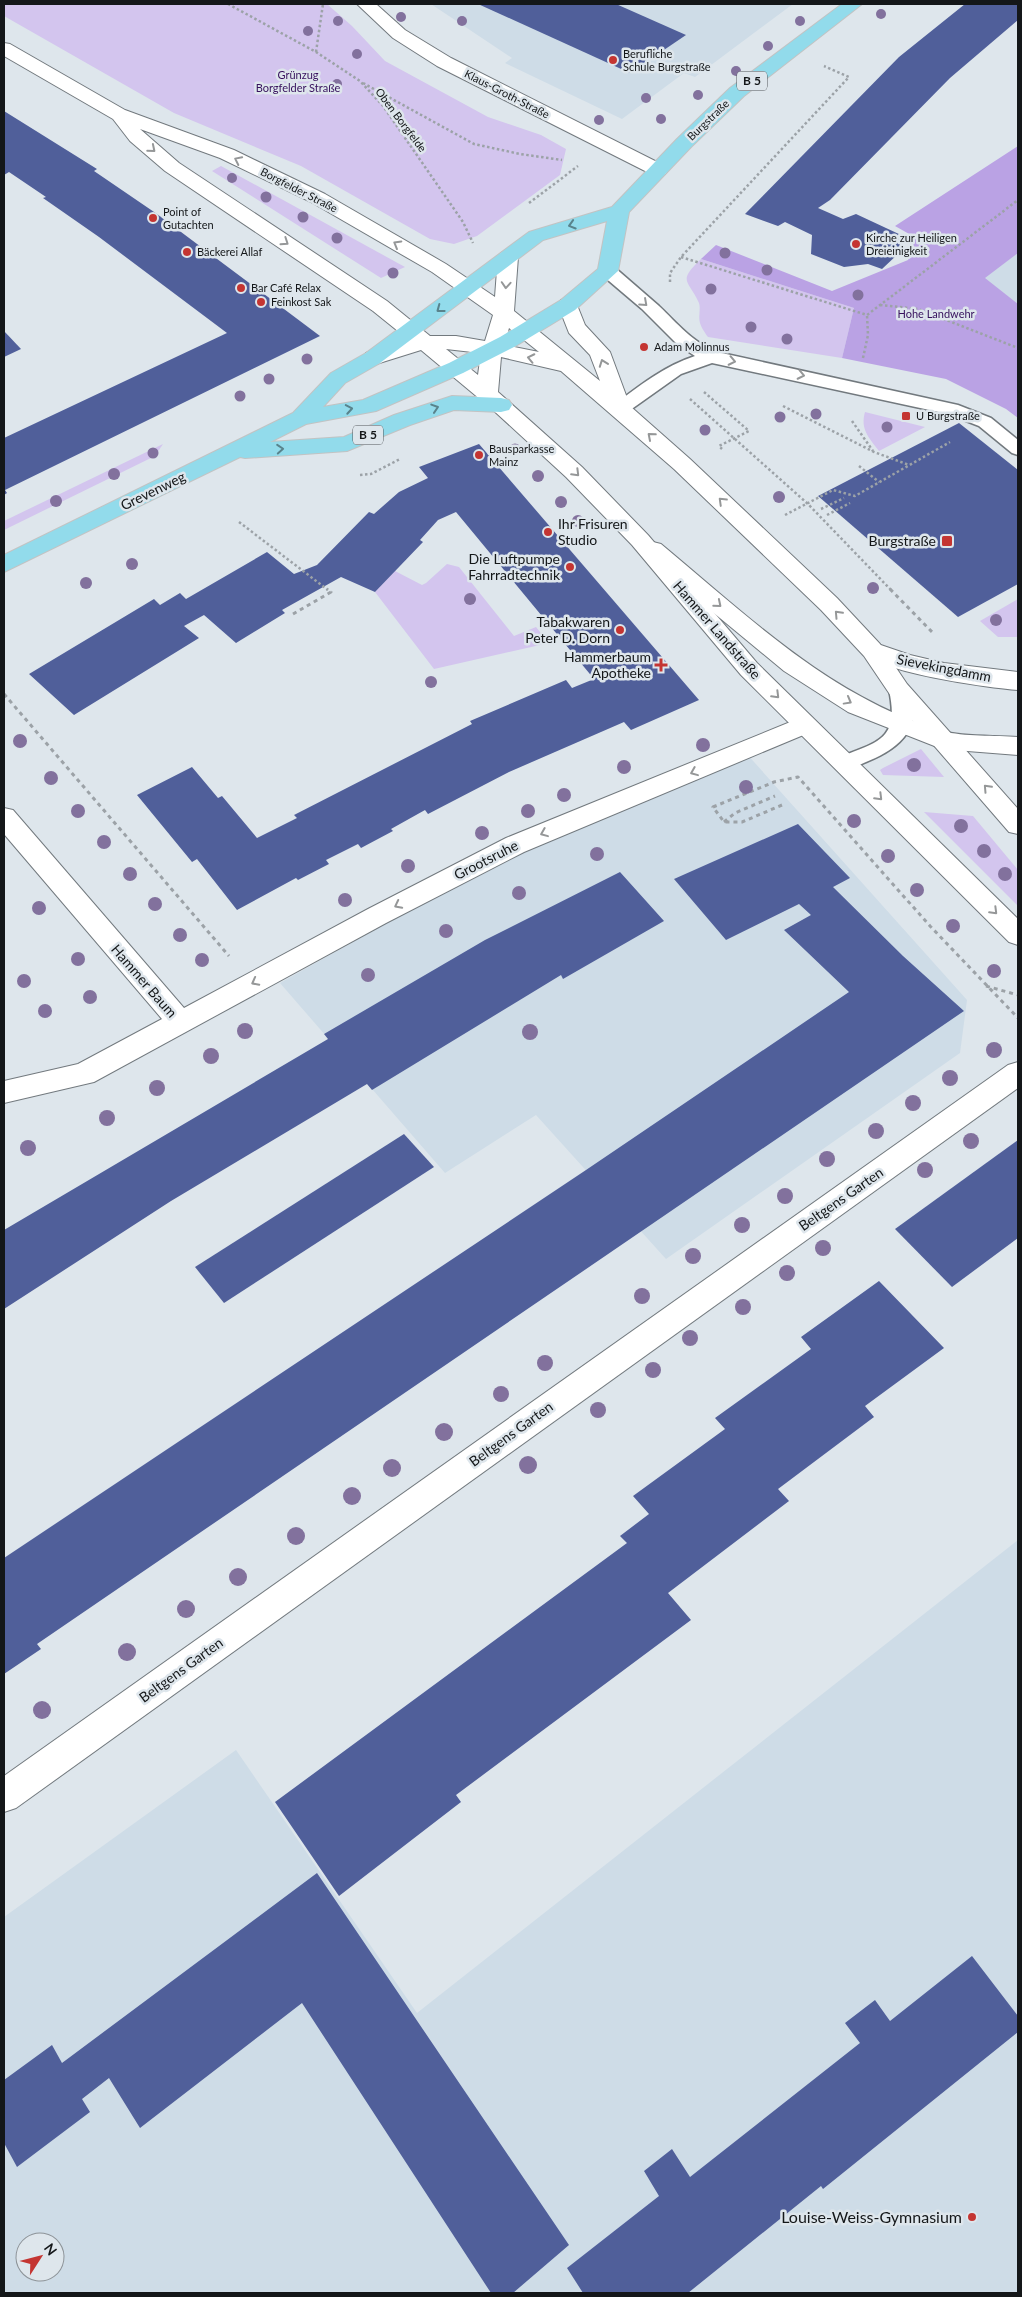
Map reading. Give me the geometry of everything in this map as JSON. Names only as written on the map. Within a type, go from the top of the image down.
[{"type":"main road","name":"Klaus-Groth-Straße","points":[[366,4],[399,34],[444,62],[658,170]]},
{"type":"main road","name":"Burgstraße","points":[[419,337],[469,287],[536,236],[619,211],[723,105],[853,4]]},
{"type":"main road","name":"Borgfelder Straße","points":[[4,48],[118,114],[228,154],[309,194],[440,268],[469,287]]},
{"type":"main road","name":"Borgfelder Straße","points":[[118,114],[137,137],[172,167],[380,306],[419,337]]},
{"type":"main road","points":[[608,271],[619,211]]},
{"type":"main road","points":[[494,400],[487,383],[492,350],[504,313],[508,257]]},
{"type":"main road","name":"B 5","points":[[527,331],[568,304],[608,271]]},
{"type":"main road","points":[[469,287],[527,331],[620,409],[744,522],[829,604],[872,650],[899,690],[1018,824]]},
{"type":"main road","points":[[568,304],[576,328],[600,352],[620,409]]},
{"type":"main road","name":"Grevenweg","points":[[4,564],[301,418],[368,406],[456,368],[527,331]]},
{"type":"main road","points":[[419,337],[569,366]]},
{"type":"main road","name":"Grevenweg","points":[[301,418],[338,378],[374,358],[419,337]]},
{"type":"main road","name":"Hammer Landstraße","points":[[419,337],[494,400],[574,472],[640,540],[749,669],[1018,935]]},
{"type":"main road","name":"B 5","points":[[231,452],[347,444],[402,420],[452,403],[494,400]]},
{"type":"main road","points":[[640,540],[792,665],[849,702],[942,740],[1018,746]]},
{"type":"main road","name":"Sievekingdamm","points":[[872,650],[917,666],[976,677],[1018,681]]},
{"type":"main road","name":"Grootsruhe","points":[[180,1022],[515,845],[806,725]]},
{"type":"main road","name":"Hammer Baum","points":[[4,817],[180,1022],[84,1074],[4,1092]]},
{"type":"main road","name":"Beltgens Garten","points":[[4,1796],[1018,1073]]},
{"type":"lane","points":[[608,271],[661,318],[683,342],[694,350],[712,357],[952,409],[985,422],[1018,449]]},
{"type":"lane","points":[[620,409],[664,377],[696,361],[712,357]]},
{"type":"lane","points":[[844,763],[888,743],[899,733],[904,720],[904,707],[899,690]]},
{"type":"path","name":"Oben Borgfelde","points":[[228,4],[316,52],[360,82],[383,106],[463,222],[470,236]]},
{"type":"path","points":[[316,52],[323,4]]},
{"type":"path","points":[[790,52],[849,76],[681,257],[866,314]]},
{"type":"path","points":[[360,82],[474,144],[520,154],[568,161]]},
{"type":"path","points":[[576,162],[583,162]]},
{"type":"path","points":[[866,314],[1018,200]]},
{"type":"path","points":[[880,304],[918,309],[934,314],[1018,348]]},
{"type":"path","points":[[861,366],[868,335],[866,314]]},
{"type":"path","points":[[700,387],[749,431],[719,446],[722,448]]},
{"type":"path","points":[[774,403],[874,452],[909,465]]},
{"type":"path","points":[[785,516],[834,490],[855,496],[985,422]]},
{"type":"path","points":[[735,438],[808,504],[976,677]]},
{"type":"path","points":[[371,474],[405,457]]},
{"type":"path","points":[[859,466],[879,482]]},
{"type":"path","points":[[821,510],[844,498]]},
{"type":"path","points":[[827,515],[850,503]]},
{"type":"path","points":[[239,522],[330,592],[293,614]]},
{"type":"path","points":[[4,694],[252,983]]},
{"type":"path","points":[[724,822],[713,807],[774,782],[798,777],[930,926],[1018,1018]]},
{"type":"path","points":[[724,822],[735,813],[775,796]]},
{"type":"path","points":[[724,822],[742,822],[782,805]]},
{"type":"path","points":[[986,986],[1018,995]]},
{"type":"shaded area","name":"Berufliche Schule Burgstraße","points":[[431,4],[793,4],[695,77],[684,73],[622,119],[505,63],[512,58]]},
{"type":"shaded area","points":[[1018,253],[1018,304],[984,278]]},
{"type":"shaded area","points":[[746,753],[967,1000],[960,1053],[666,1259],[536,1115],[445,1173],[280,983],[517,850]]},
{"type":"shaded area","points":[[1018,1540],[1018,2293],[4,2293],[4,1917],[236,1750],[417,2013]]},
{"type":"green space","name":"Grünzug Borgfelder Straße","points":[[4,4],[327,4],[352,26],[385,61],[488,117],[541,135],[566,149],[560,175],[477,236],[454,244],[430,239],[301,166],[174,113],[4,16]]},
{"type":"green space","name":"Hohe Landwehr","points":[[1018,146],[1018,253],[985,278],[1018,304],[1018,418],[1006,409],[946,379],[842,358],[854,308],[701,259],[716,245],[832,291],[908,260],[911,235],[895,226]]},
{"type":"green space","points":[[221,166],[405,267],[381,278],[212,171]]},
{"type":"green space","points":[[701,259],[854,308],[842,358],[708,337],[700,323],[699,303],[687,281],[689,272]]},
{"type":"green space","points":[[865,412],[925,427],[879,451],[865,428]]},
{"type":"green space","points":[[163,444],[155,456],[4,530],[4,521]]},
{"type":"green space","points":[[447,564],[459,567],[514,636],[536,627],[549,643],[434,669],[375,592],[395,571],[422,585]]},
{"type":"green space","points":[[1018,599],[1018,637],[998,637],[980,621]]},
{"type":"green space","points":[[921,749],[944,777],[883,775],[880,770],[883,768]]},
{"type":"green space","points":[[924,812],[973,816],[1018,870],[1018,906]]},
{"type":"building","points":[[478,4],[616,4],[686,35],[630,73]]},
{"type":"building","points":[[965,4],[1018,4],[1018,20],[950,78],[830,200],[818,208],[843,219],[856,214],[901,235],[899,253],[882,269],[868,264],[844,267],[811,254],[812,235],[785,222],[778,226],[745,214],[899,57]]},
{"type":"building","points":[[4,111],[97,169],[94,171],[157,214],[320,336],[5,490],[7,493],[4,495],[4,438],[227,333],[99,237],[43,198],[46,197],[9,172],[4,175]]},
{"type":"building","points":[[4,331],[21,349],[4,357]]},
{"type":"building","points":[[959,423],[1018,470],[1018,584],[958,617],[818,496]]},
{"type":"building","points":[[479,444],[699,700],[631,730],[624,722],[509,772],[428,814],[425,810],[391,829],[393,831],[361,848],[358,844],[326,860],[329,864],[298,880],[296,878],[237,910],[197,859],[192,862],[137,795],[192,767],[218,798],[222,796],[257,838],[297,818],[294,815],[472,724],[470,721],[566,680],[572,688],[594,679],[456,512],[438,520],[420,540],[423,542],[375,592],[341,577],[282,610],[285,613],[236,643],[204,615],[184,626],[199,638],[74,715],[29,674],[154,599],[160,605],[180,593],[186,599],[267,552],[294,574],[317,565],[369,512],[374,514],[399,492],[428,478],[419,467]]},
{"type":"building","points":[[798,824],[850,878],[833,887],[903,956],[964,1011],[37,1644],[41,1649],[4,1674],[4,1558],[586,1170],[849,992],[784,930],[811,915],[799,904],[726,940],[674,879]]},
{"type":"building","points":[[620,872],[664,921],[563,979],[561,975],[372,1090],[367,1084],[171,1201],[4,1309],[4,1230],[328,1039],[324,1034],[485,940]]},
{"type":"building","points":[[404,1134],[434,1167],[224,1303],[195,1267]]},
{"type":"building","points":[[1018,1140],[1018,1238],[952,1287],[895,1229]]},
{"type":"building","points":[[879,1281],[944,1348],[865,1406],[874,1417],[778,1489],[789,1501],[668,1593],[691,1620],[456,1795],[461,1802],[339,1896],[275,1802],[627,1543],[620,1536],[649,1514],[633,1496],[725,1429],[715,1418],[811,1349],[801,1337]]},
{"type":"building","points":[[317,1873],[569,2245],[513,2293],[491,2293],[302,2003],[140,2128],[109,2078],[82,2099],[90,2112],[17,2167],[4,2143],[4,2080],[52,2045],[62,2063]]},
{"type":"building","points":[[972,1956],[1018,2016],[1018,2032],[823,2189],[821,2186],[688,2293],[583,2293],[567,2268],[659,2196],[644,2171],[672,2149],[690,2177],[860,2043],[845,2023],[875,2000],[890,2021]]},
{"type":"place","name":"Berufliche Schule Burgstraße","points":[[613,60]]},
{"type":"place","name":"Point of Gutachten","points":[[153,218]]},
{"type":"place","name":"Kirche zur Heiligen Dreieinigkeit","points":[[856,244]]},
{"type":"place","name":"Bäckerei Allaf","points":[[187,252]]},
{"type":"place","name":"Bar Café Relax","points":[[241,288]]},
{"type":"place","name":"Feinkost Sak","points":[[261,302]]},
{"type":"place","name":"Adam Molinnus","points":[[644,347]]},
{"type":"place","name":"U Burgstraße","points":[[906,416]]},
{"type":"place","name":"Bausparkasse Mainz","points":[[479,455]]},
{"type":"place","name":"Ihr Frisuren Studio","points":[[548,532]]},
{"type":"place","name":"Burgstraße","points":[[947,541]]},
{"type":"place","name":"Die Luftpumpe Fahrradtechnik","points":[[570,567]]},
{"type":"place","name":"Tabakwaren Peter D. Dorn","points":[[620,630]]},
{"type":"place","name":"Hammerbaum Apotheke","points":[[661,665]]},
{"type":"place","name":"Louise-Weiss-Gymnasium","points":[[972,2217]]}]
